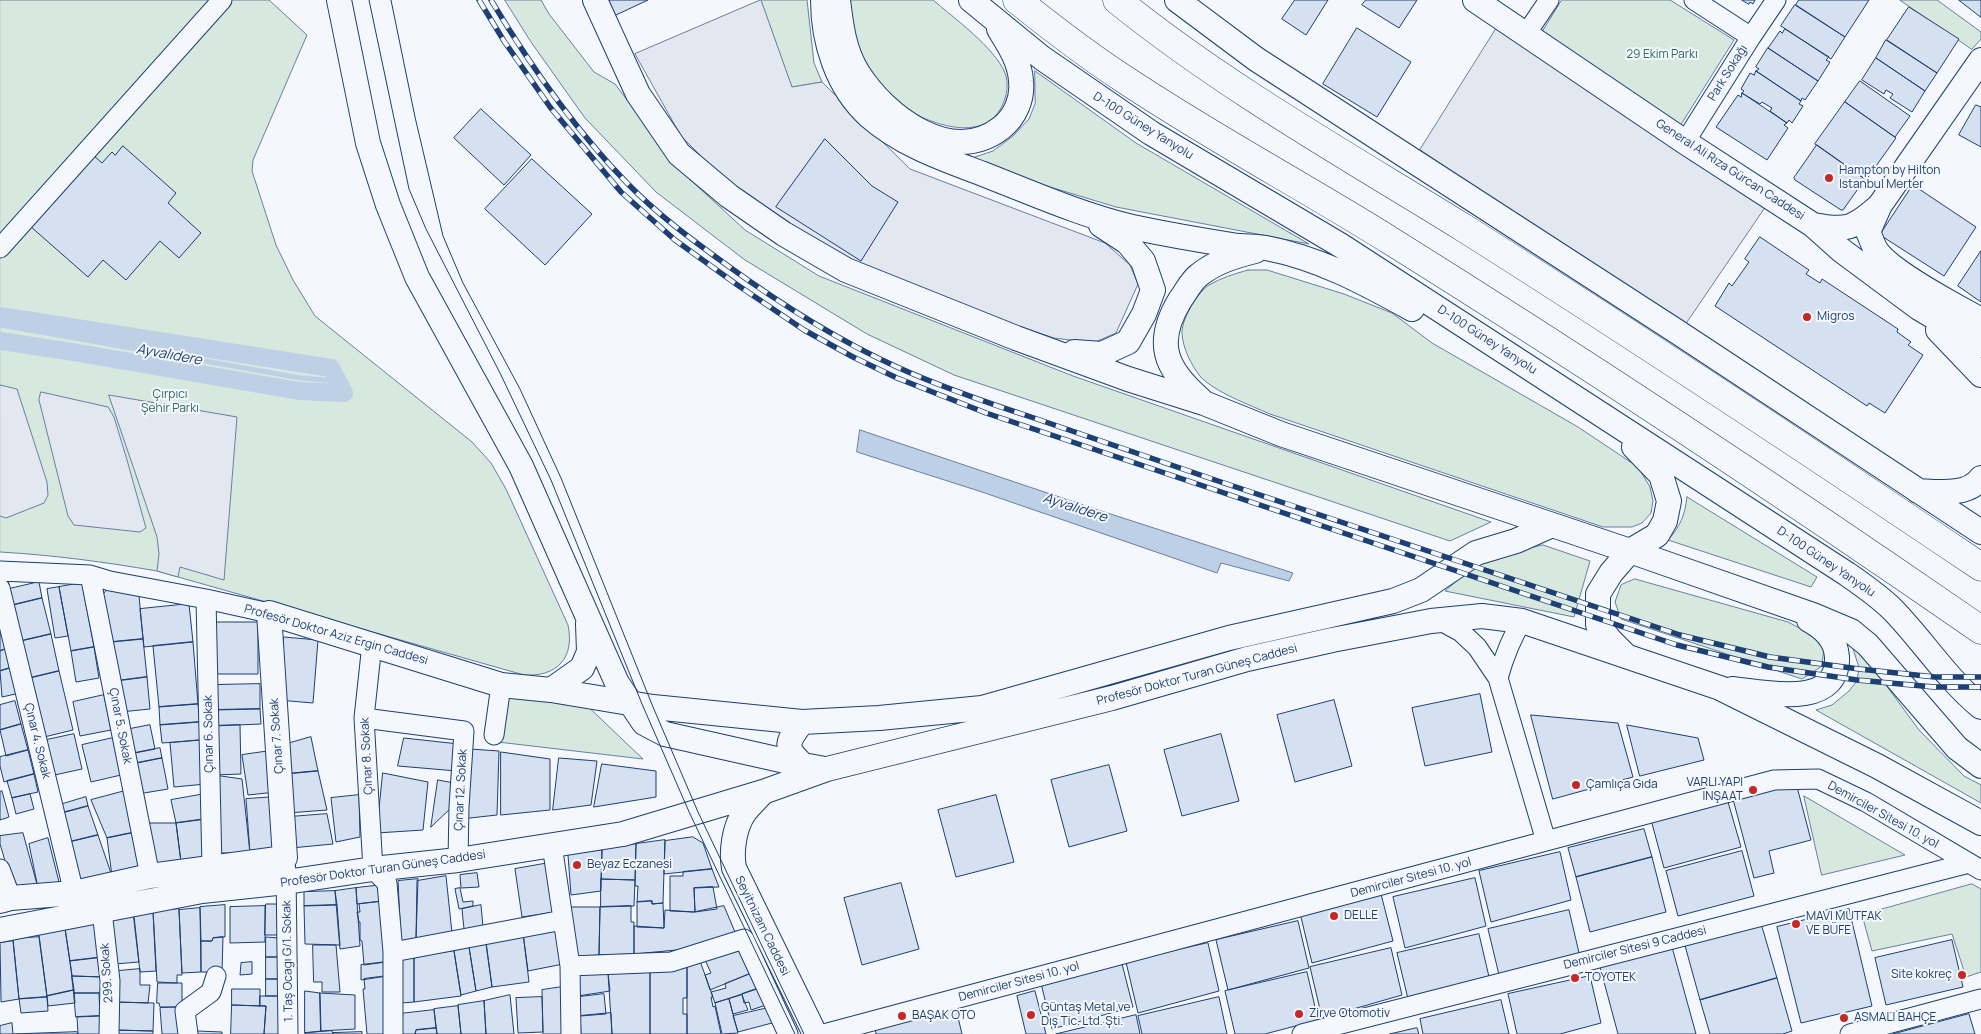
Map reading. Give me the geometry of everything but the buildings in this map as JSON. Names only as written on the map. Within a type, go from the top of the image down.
[{"type":"highway","points":[[1017,0],[1075,46],[1125,80],[1388,239],[1597,372],[1819,518],[1981,630]]},
{"type":"highway","points":[[1117,0],[1178,47],[1241,91],[1592,310],[1981,567]]},
{"type":"main road","points":[[339,0],[368,143],[388,205],[417,277],[521,466],[617,683],[629,702],[644,723],[665,734],[826,769]]},
{"type":"main road","points":[[595,0],[638,94],[679,154],[729,196],[784,234],[846,270],[1016,338],[1128,379],[1204,403],[1281,434],[1630,551],[1813,615],[1851,631],[1868,645],[1956,748],[1981,766]]},
{"type":"main road","points":[[823,0],[826,38],[841,80],[868,115],[900,139],[929,154],[1104,220],[1159,233],[1235,246],[1266,248],[1318,262],[1360,280],[1434,321],[1470,329]]},
{"type":"main road","points":[[838,0],[847,49],[857,72],[868,87],[900,119],[942,140],[961,142],[979,139],[994,133],[1007,123],[1014,114],[1020,98],[1021,81],[1014,55],[995,21]]},
{"type":"main road","name":"D-100 Güney Yanyolu","points":[[971,0],[1042,58],[1151,133],[1340,245],[1847,574],[1892,610],[1964,693],[1981,707]]},
{"type":"main road","points":[[1177,0],[1256,59],[1981,532]]},
{"type":"main road","name":"General Ali Rıza Gürcan Caddesi","points":[[1474,0],[1685,142],[1813,225],[1841,250],[1919,308],[1981,345]]},
{"type":"main road","points":[[1981,60],[1973,85],[1880,205],[1868,232],[1876,250],[1903,273],[1940,298],[1981,320]]},
{"type":"main road","points":[[1813,225],[1834,229],[1851,227],[1880,205]]},
{"type":"main road","points":[[1016,338],[1070,352],[1102,354],[1128,342],[1144,314],[1153,290],[1143,261],[1127,242],[1078,210]]},
{"type":"main road","points":[[1204,403],[1182,384],[1165,348],[1173,312],[1196,276],[1208,268],[1240,254],[1266,248]]},
{"type":"main road","points":[[1919,308],[1981,375]]},
{"type":"main road","points":[[1601,413],[1661,475],[1670,501],[1665,521],[1657,535],[1630,551],[1611,572],[1598,594],[1598,626],[1627,656]]},
{"type":"main road","points":[[1918,491],[1946,492],[1965,489],[1976,485],[1981,478]]},
{"type":"main road","points":[[551,690],[653,707],[802,722],[888,717],[982,708],[1229,638],[1393,600],[1421,590],[1476,553],[1516,541],[1552,526]]},
{"type":"main road","points":[[1720,688],[1807,694],[1822,688],[1830,680],[1837,663],[1836,650],[1832,638],[1819,626],[1778,604]]},
{"type":"main road","name":"Profesör Doktor Aziz Ergin Caddesi","points":[[269,613],[501,685],[551,690]]},
{"type":"main road","name":"Çınar 7. Sokak","points":[[269,613],[286,858]]},
{"type":"main road","name":"Profesör Doktor Turan Güneş Caddesi","points":[[0,930],[102,912],[202,891],[286,882],[373,868],[458,860],[623,834],[763,792],[826,769],[1112,698],[1247,659],[1332,640],[1440,620],[1482,616],[1522,621],[1720,688]]},
{"type":"main road","points":[[551,690],[582,668],[589,652],[588,617]]},
{"type":"main road","points":[[1720,688],[1876,766],[1981,823]]},
{"type":"main road","points":[[802,722],[793,734],[789,745],[791,754],[803,765]]},
{"type":"main road","name":"Seyitnizam Caddesi","points":[[763,792],[744,814],[735,836],[732,857],[734,868],[815,1034]]},
{"type":"main road","name":"Profesör Doktor Turan Güneş Caddesi","points":[[5,900],[74,893],[150,876],[286,858]]},
{"type":"street","points":[[0,248],[222,0]]},
{"type":"street","points":[[1526,34],[1549,0]]},
{"type":"street","name":"Park Sokağı","points":[[1685,142],[1751,37],[1694,0]]},
{"type":"street","points":[[1751,37],[1776,0]]},
{"type":"street","name":"Profesör Doktor Aziz Ergin Caddesi","points":[[0,571],[90,575],[110,581],[269,613]]},
{"type":"street","name":"Çınar 5. Sokak","points":[[90,575],[150,876]]},
{"type":"street","name":"Çınar 4. Sokak","points":[[0,588],[74,893]]},
{"type":"street","name":"Çınar 6. Sokak","points":[[206,599],[212,868]]},
{"type":"street","points":[[1440,620],[1461,632],[1477,646],[1498,678],[1546,842]]},
{"type":"street","points":[[1498,678],[1510,639],[1522,621]]},
{"type":"street","name":"Çınar 8. Sokak","points":[[372,644],[364,718],[373,868]]},
{"type":"street","points":[[494,735],[501,685]]},
{"type":"street","name":"Çınar 12. Sokak","points":[[364,718],[464,731],[458,860]]},
{"type":"street","name":"Demirciler Sitesi 10. yol","points":[[824,1034],[1774,780],[1818,779],[1866,802],[1975,866]]},
{"type":"street","points":[[552,845],[570,966],[571,1034]]},
{"type":"street","name":"1. Taş Ocagı G/1. Sokak","points":[[286,858],[288,1034]]},
{"type":"street","name":"Demirciler Sitesi 9 Caddesi","points":[[1302,1034],[1975,866]]},
{"type":"street","points":[[373,868],[386,883],[393,952],[393,1034]]},
{"type":"street","points":[[0,869],[5,900]]},
{"type":"street","name":"299. Sokak","points":[[102,912],[110,981],[109,1034]]},
{"type":"street","points":[[393,952],[564,920]]},
{"type":"street","points":[[570,966],[670,962],[744,939],[788,1034]]},
{"type":"street","points":[[188,1034],[185,1011],[211,992],[216,976]]},
{"type":"street","points":[[1850,1034],[1981,999]]},
{"type":"green space","name":"Çırpıcı Şehir Parkı","points":[[0,0],[269,0],[307,35],[253,160],[252,171],[276,245],[293,280],[315,316],[472,442],[491,463],[506,489],[568,625],[569,647],[566,656],[554,669],[536,675],[524,675],[157,571],[79,559],[0,552]]},
{"type":"green space","points":[[505,0],[541,0],[549,14],[594,72],[615,84],[683,173],[745,230],[819,276],[1073,376],[1491,522],[1450,541],[954,375],[867,334],[745,260],[656,192],[585,118],[531,42]]},
{"type":"green space","points":[[761,0],[807,0],[814,63],[822,82],[792,87]]},
{"type":"green space","points":[[849,0],[933,0],[962,24],[1000,63],[1007,81],[1006,94],[1002,106],[994,117],[984,124],[959,128],[919,116],[898,103],[872,76],[862,58],[856,39]]},
{"type":"green space","name":"29 Ekim Parkı","points":[[1562,0],[1670,0],[1734,40],[1680,126],[1540,36]]},
{"type":"green space","points":[[1900,0],[1937,0],[1981,32],[1981,39],[1972,49]]},
{"type":"green space","points":[[1035,71],[1136,143],[1309,244],[1116,207],[1027,180],[972,158],[993,151],[1013,136],[1029,119],[1035,104]]},
{"type":"green space","points":[[1248,270],[1267,270],[1344,294],[1392,313],[1432,343],[1578,427],[1638,467],[1650,487],[1653,501],[1651,513],[1642,523],[1632,527],[1603,527],[1270,414],[1233,398],[1214,387],[1200,376],[1188,356],[1184,345],[1182,328],[1187,314],[1204,289],[1218,280]]},
{"type":"green space","points":[[1687,497],[1817,577],[1811,587],[1668,540],[1681,520]]},
{"type":"green space","points":[[1543,545],[1590,561],[1574,617],[1445,591],[1473,567],[1510,553]]},
{"type":"green space","points":[[1635,579],[1788,622],[1809,633],[1824,646],[1822,666],[1802,679],[1621,619],[1615,602],[1621,585]]},
{"type":"green space","points":[[1852,645],[1872,666],[1919,730],[1964,776],[1981,785],[1981,803],[1816,710],[1832,705],[1849,691],[1857,681],[1859,668]]},
{"type":"green space","points":[[507,694],[581,700],[643,759],[498,742]]},
{"type":"green space","points":[[1804,796],[1905,855],[1822,875]]},
{"type":"green space","points":[[1972,884],[1981,889],[1981,972],[1966,977],[1952,934],[1872,951],[1862,915]]},
{"type":"shaded area","points":[[761,0],[792,87],[822,82],[910,169],[1105,243],[1130,265],[1138,284],[1116,333],[1093,343],[1054,338],[867,275],[741,196],[681,136],[635,54]]},
{"type":"shaded area","points":[[1496,29],[1647,125],[1766,206],[1685,325],[1420,150]]},
{"type":"shaded area","points":[[0,385],[17,389],[47,482],[48,495],[44,503],[6,518],[0,516]]},
{"type":"shaded area","points":[[41,392],[108,407],[114,417],[146,528],[140,532],[74,525],[68,516],[39,400]]},
{"type":"shaded area","points":[[109,395],[237,417],[224,580],[180,567],[178,577],[157,571],[159,554],[157,537]]},
{"type":"water","points":[[860,430],[1293,573],[1289,581],[1221,563],[1217,573],[982,492],[857,452]]},
{"type":"waterway","points":[[0,316],[331,368],[344,393],[299,391],[0,341]]},
{"type":"waterway","name":"Ayvalıdere","points":[[0,325],[301,378],[338,381]]},
{"type":"tram line","points":[[369,0],[409,189],[426,229],[500,373],[551,480],[642,704],[690,814],[795,1034]]},
{"type":"tram line","points":[[391,0],[415,117],[443,236],[463,283],[520,389],[561,478],[653,707],[698,812],[804,1034]]},
{"type":"railway","points":[[479,0],[504,41],[550,107],[621,192],[675,240],[804,330],[853,357],[897,378],[986,413],[1677,645],[1768,667],[1857,680],[1934,687],[1981,687]]},
{"type":"railway","points":[[491,0],[521,49],[554,96],[608,163],[651,206],[712,254],[787,306],[852,345],[897,367],[999,407],[1680,635],[1770,657],[1935,677],[1981,677]]},
{"type":"place","name":"Hampton by Hilton Istanbul Merter","points":[[1829,178]]},
{"type":"place","name":"Migros","points":[[1807,317]]},
{"type":"place","name":"Çamlıça Gıda","points":[[1576,785]]},
{"type":"place","name":"VARLI YAPI INŞAAT","points":[[1753,790]]},
{"type":"place","name":"Beyaz Eczanesi","points":[[577,865]]},
{"type":"place","name":"DELLE","points":[[1334,916]]},
{"type":"place","name":"MAVI MUTFAK VE BÜFE","points":[[1796,924]]},
{"type":"place","name":"Site kokreç","points":[[1962,975]]},
{"type":"place","name":"TOYOTEK","points":[[1575,978]]},
{"type":"place","name":"Zirve Otomotiv","points":[[1299,1014]]},
{"type":"place","name":"Güntaş Metal ve Dış Tic. Ltd. Şti.","points":[[1031,1015]]},
{"type":"place","name":"BAŞAK OTO","points":[[902,1016]]},
{"type":"place","name":"ASMALI BAHÇE","points":[[1844,1018]]}]
